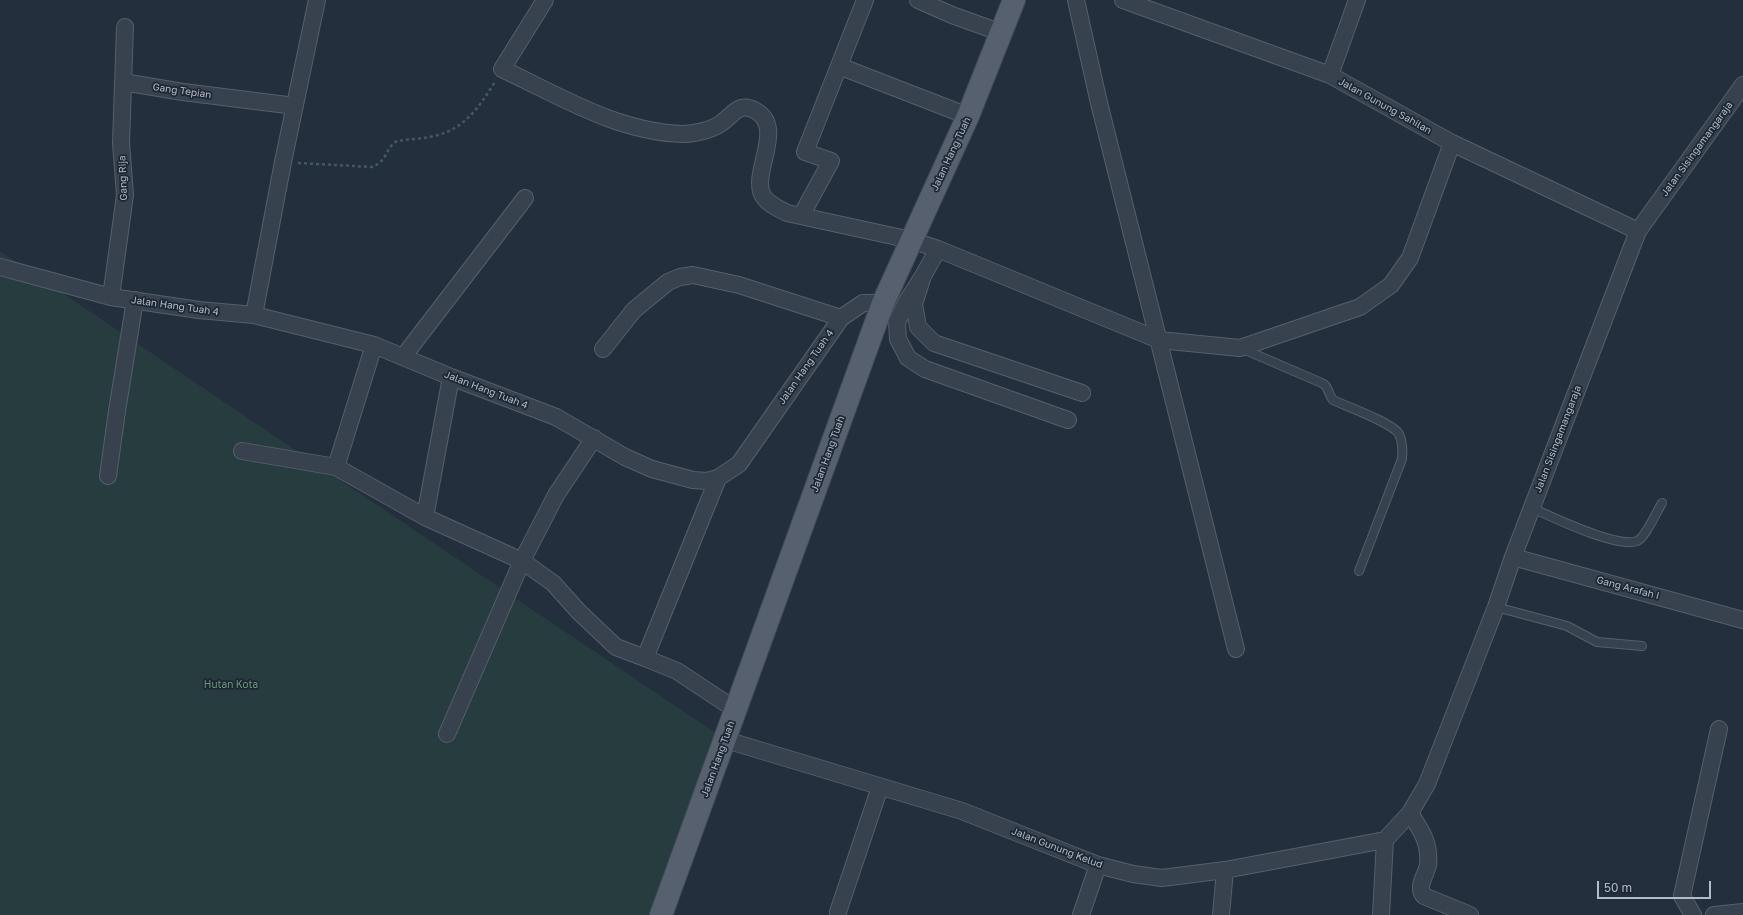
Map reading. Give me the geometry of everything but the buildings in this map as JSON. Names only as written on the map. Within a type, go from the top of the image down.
[{"type":"main road","name":"Jalan Hang Tuah","points":[[661,915],[726,740],[883,303],[968,116],[1014,0]]},
{"type":"street","points":[[254,315],[283,162],[317,0]]},
{"type":"street","points":[[546,0],[502,69],[614,122],[643,129],[684,134],[700,132],[720,125],[739,108],[748,107],[758,112],[764,118],[768,126],[765,158],[760,185],[763,195],[769,203],[775,207],[787,213],[911,240],[938,249],[1159,340],[1240,348],[1360,307],[1391,285],[1410,258],[1452,143]]},
{"type":"street","points":[[802,216],[831,161],[805,152],[865,0]]},
{"type":"street","points":[[918,0],[952,16],[1002,33]]},
{"type":"street","points":[[1076,0],[1099,103],[1236,649]]},
{"type":"street","name":"Jalan Gunung Sahilan","points":[[1123,0],[1330,75],[1452,143],[1638,231]]},
{"type":"street","points":[[1330,75],[1357,0]]},
{"type":"street","points":[[123,82],[125,27]]},
{"type":"street","points":[[838,66],[968,116]]},
{"type":"street","name":"Gang Tepian","points":[[123,82],[177,91],[295,106]]},
{"type":"street","name":"Gang Rija","points":[[111,297],[125,195],[121,144],[123,82]]},
{"type":"street","name":"Jalan Sisingamangaraja","points":[[1410,814],[1427,784],[1442,750],[1496,607],[1513,557],[1638,231],[1743,85]]},
{"type":"street","points":[[403,357],[525,198]]},
{"type":"street","points":[[938,249],[897,322],[898,339],[908,358],[925,369],[1068,420]]},
{"type":"street","name":"Jalan Hang Tuah 4","points":[[0,268],[111,297],[199,310],[254,315],[374,345],[451,377],[556,417],[625,457],[652,469],[693,480],[707,481],[718,478],[739,464],[841,318],[864,303],[883,303]]},
{"type":"street","points":[[603,349],[634,310],[668,282],[680,277],[693,275],[739,285],[841,318]]},
{"type":"street","points":[[923,276],[914,304],[918,328],[934,343],[1082,393]]},
{"type":"street","points":[[108,476],[135,300]]},
{"type":"street","points":[[336,467],[374,345]]},
{"type":"street","points":[[425,517],[451,377]]},
{"type":"street","points":[[448,734],[522,561],[556,495],[594,438]]},
{"type":"street","points":[[242,451],[336,467],[425,517],[522,561],[553,583],[579,612],[616,647],[677,671],[736,710]]},
{"type":"street","points":[[645,658],[718,478]]},
{"type":"street","name":"Gang Arafah I","points":[[1513,557],[1743,620]]},
{"type":"street","points":[[1693,915],[1682,896],[1719,730]]},
{"type":"street","name":"Jalan Gunung Kelud","points":[[726,740],[962,811],[1098,865],[1133,874],[1162,878],[1225,870],[1385,840]]},
{"type":"street","points":[[838,912],[880,786]]},
{"type":"street","points":[[1381,915],[1385,840],[1410,814],[1422,832],[1428,851],[1429,864],[1420,888],[1421,893],[1424,896],[1470,915]]},
{"type":"street","points":[[1081,915],[1098,865]]},
{"type":"street","points":[[1222,915],[1225,870]]},
{"type":"street","points":[[1714,915],[1743,912]]},
{"type":"lane","points":[[1240,348],[1324,384],[1329,389],[1330,397],[1333,400],[1386,424],[1398,433],[1403,445],[1402,459],[1359,572]]},
{"type":"lane","points":[[1532,508],[1578,528],[1624,543],[1637,541],[1642,536],[1662,503]]},
{"type":"lane","points":[[1496,607],[1567,626],[1597,642],[1642,646]]},
{"type":"path","points":[[283,162],[372,167],[378,165],[397,141],[434,136],[451,130],[460,124],[480,106],[502,69]]},
{"type":"green space","name":"Hutan Kota","points":[[0,251],[726,740],[658,915],[0,915]]}]
